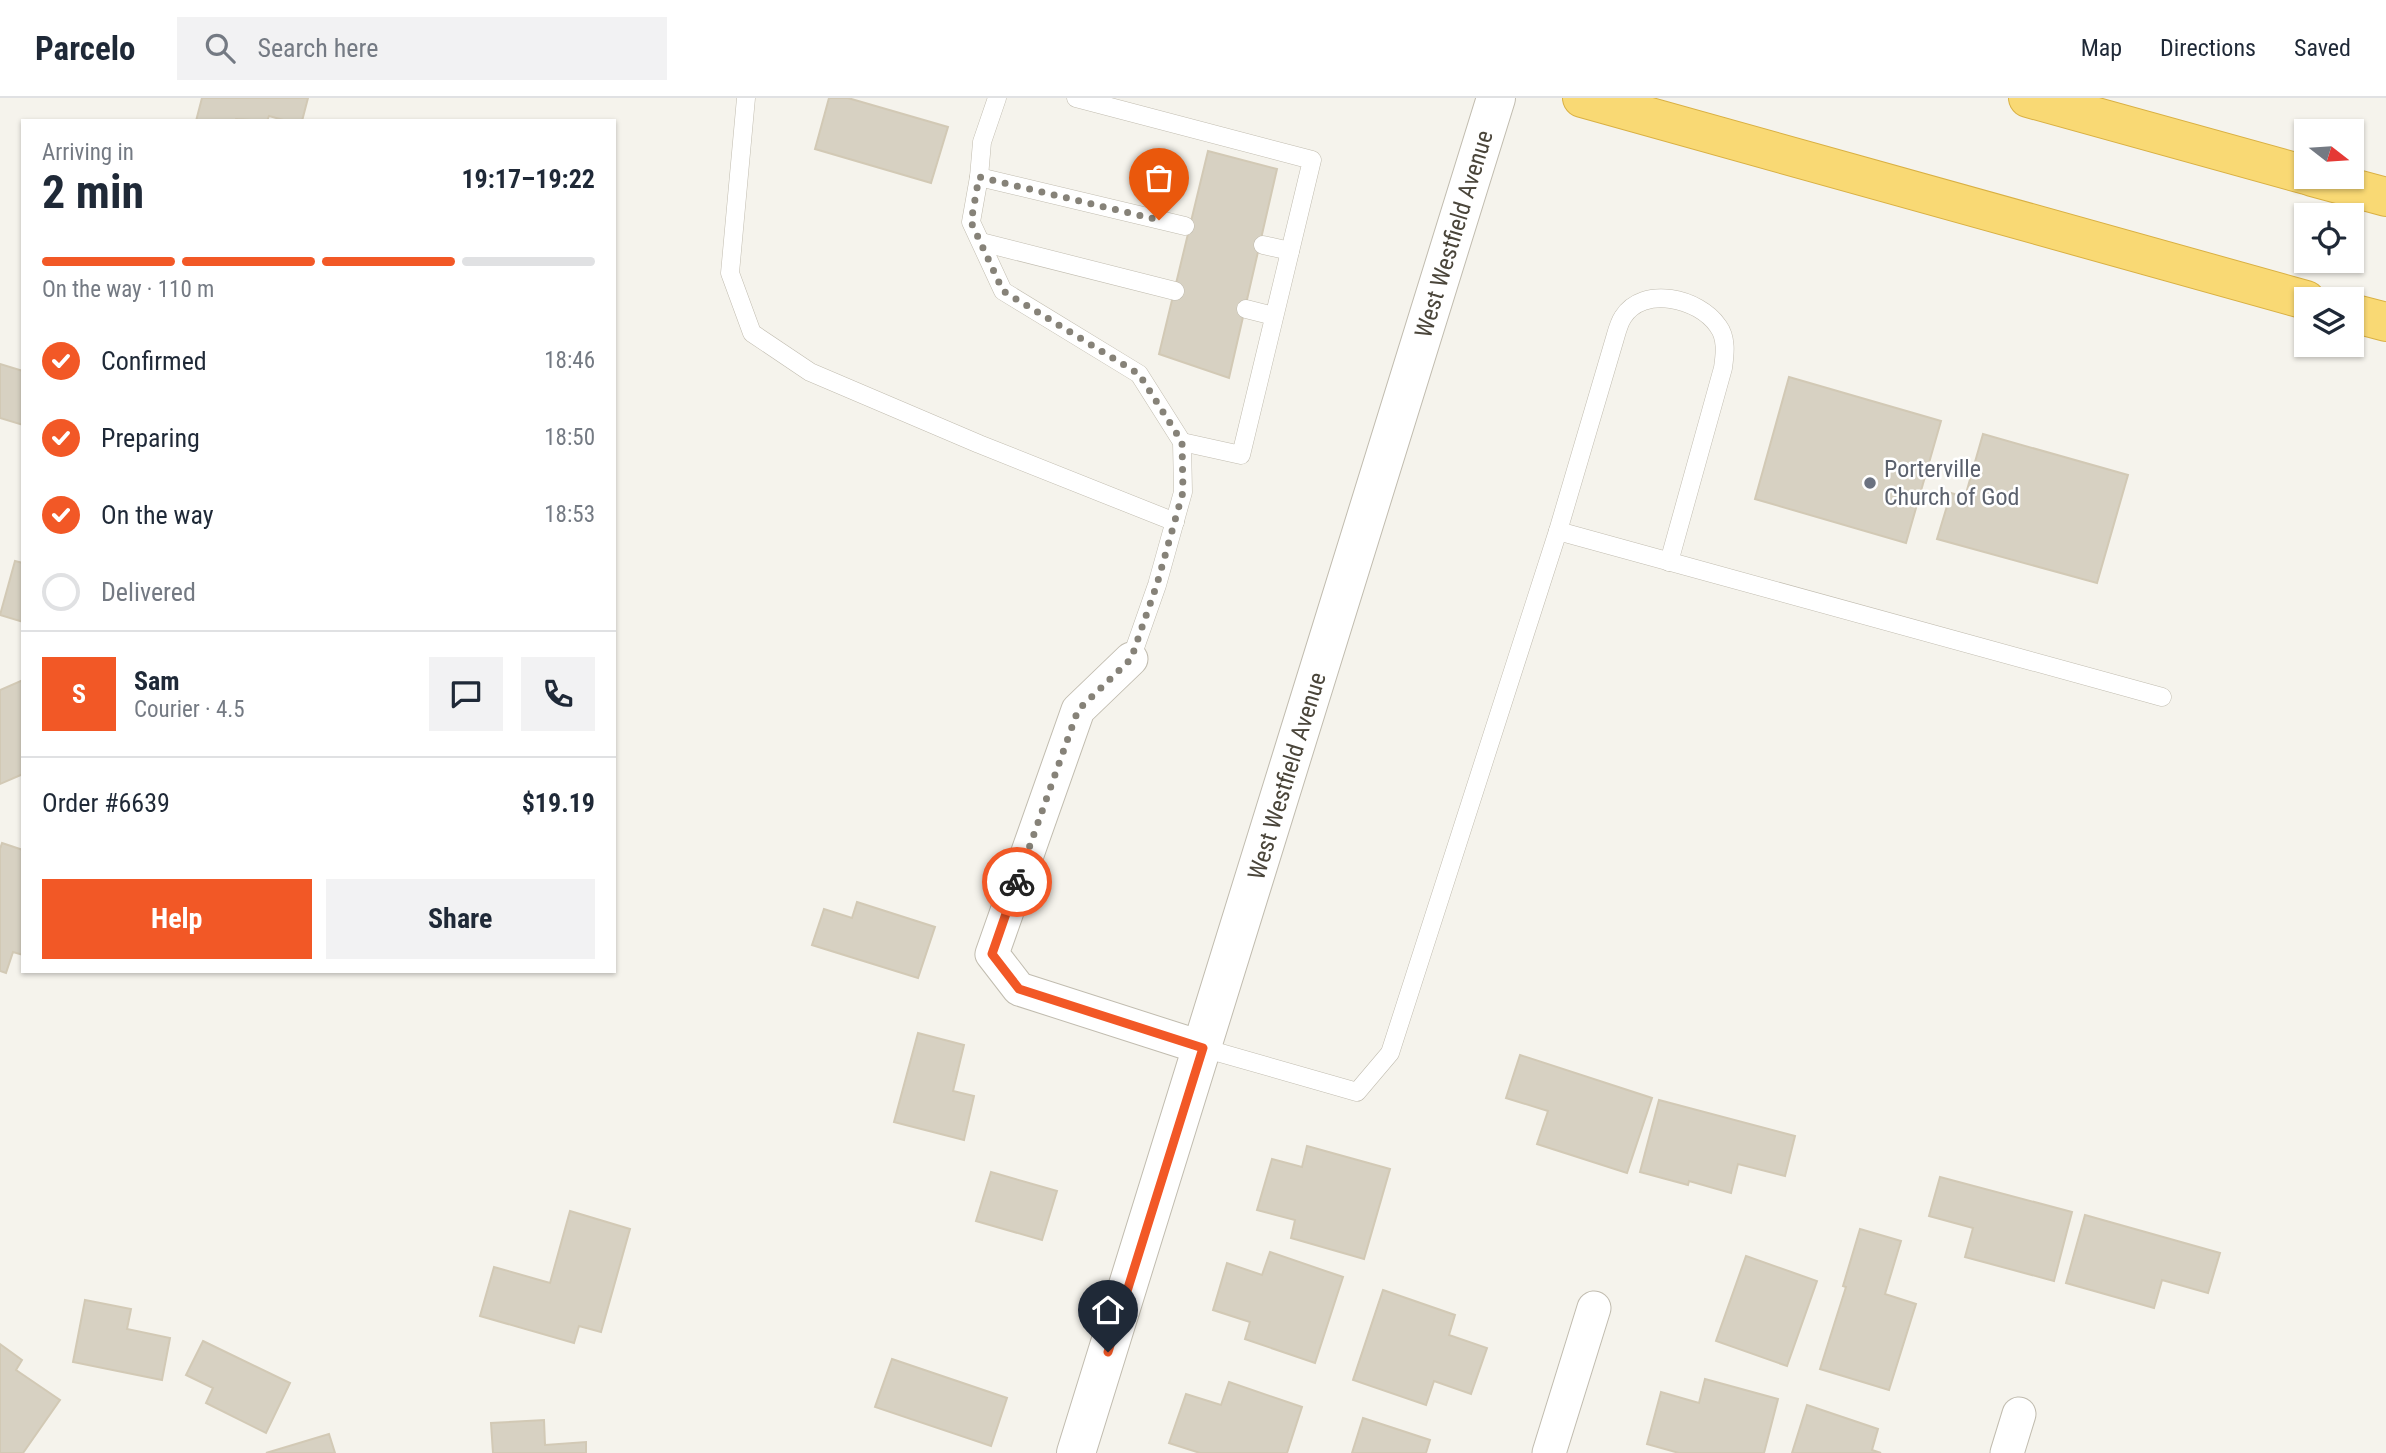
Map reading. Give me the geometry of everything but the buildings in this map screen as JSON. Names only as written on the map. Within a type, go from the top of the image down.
[{"type":"highway","points":[[1583,98],[2294,297]]},
{"type":"highway","points":[[2028,98],[2294,172]]},
{"type":"highway","points":[[2356,189],[2386,197]]},
{"type":"highway","points":[[2364,316],[2386,322]]},
{"type":"street","name":"West Westfield Avenue","points":[[1076,1453],[1496,98]]},
{"type":"street","points":[[1131,659],[1078,710],[992,954],[1019,989],[1203,1048]]},
{"type":"street","points":[[1549,1453],[1594,1308]]},
{"type":"street","points":[[2007,1453],[2019,1414]]},
{"type":"lane","points":[[746,98],[730,273],[752,333],[810,372],[979,444],[1175,522]]},
{"type":"lane","points":[[997,98],[982,142],[971,222],[1003,291],[1139,374],[1182,442],[1183,492],[1157,584],[1131,659]]},
{"type":"lane","points":[[1076,98],[1312,159],[1241,455],[1182,442]]},
{"type":"lane","points":[[979,177],[1185,226]]},
{"type":"lane","points":[[981,242],[1175,291]]},
{"type":"lane","points":[[1263,245],[1290,251]]},
{"type":"lane","points":[[1203,1048],[1357,1092],[1390,1053],[1558,531],[1615,338],[1623,317],[1633,307],[1648,299],[1669,299],[1704,312],[1719,326],[1725,344],[1723,368],[1669,562]]},
{"type":"lane","points":[[1246,309],[1274,316]]},
{"type":"lane","points":[[1558,531],[2162,697]]},
{"type":"way so far","points":[[1017,882],[1078,710],[1131,659],[1157,584],[1183,492],[1182,442],[1139,374],[1003,291],[971,222],[979,177],[1159,220]]},
{"type":"place","name":"Porterville Church of God","points":[[1870,483]]},
{"type":"route","points":[[1017,882],[992,954],[1019,989],[1203,1048],[1108,1352]]}]
